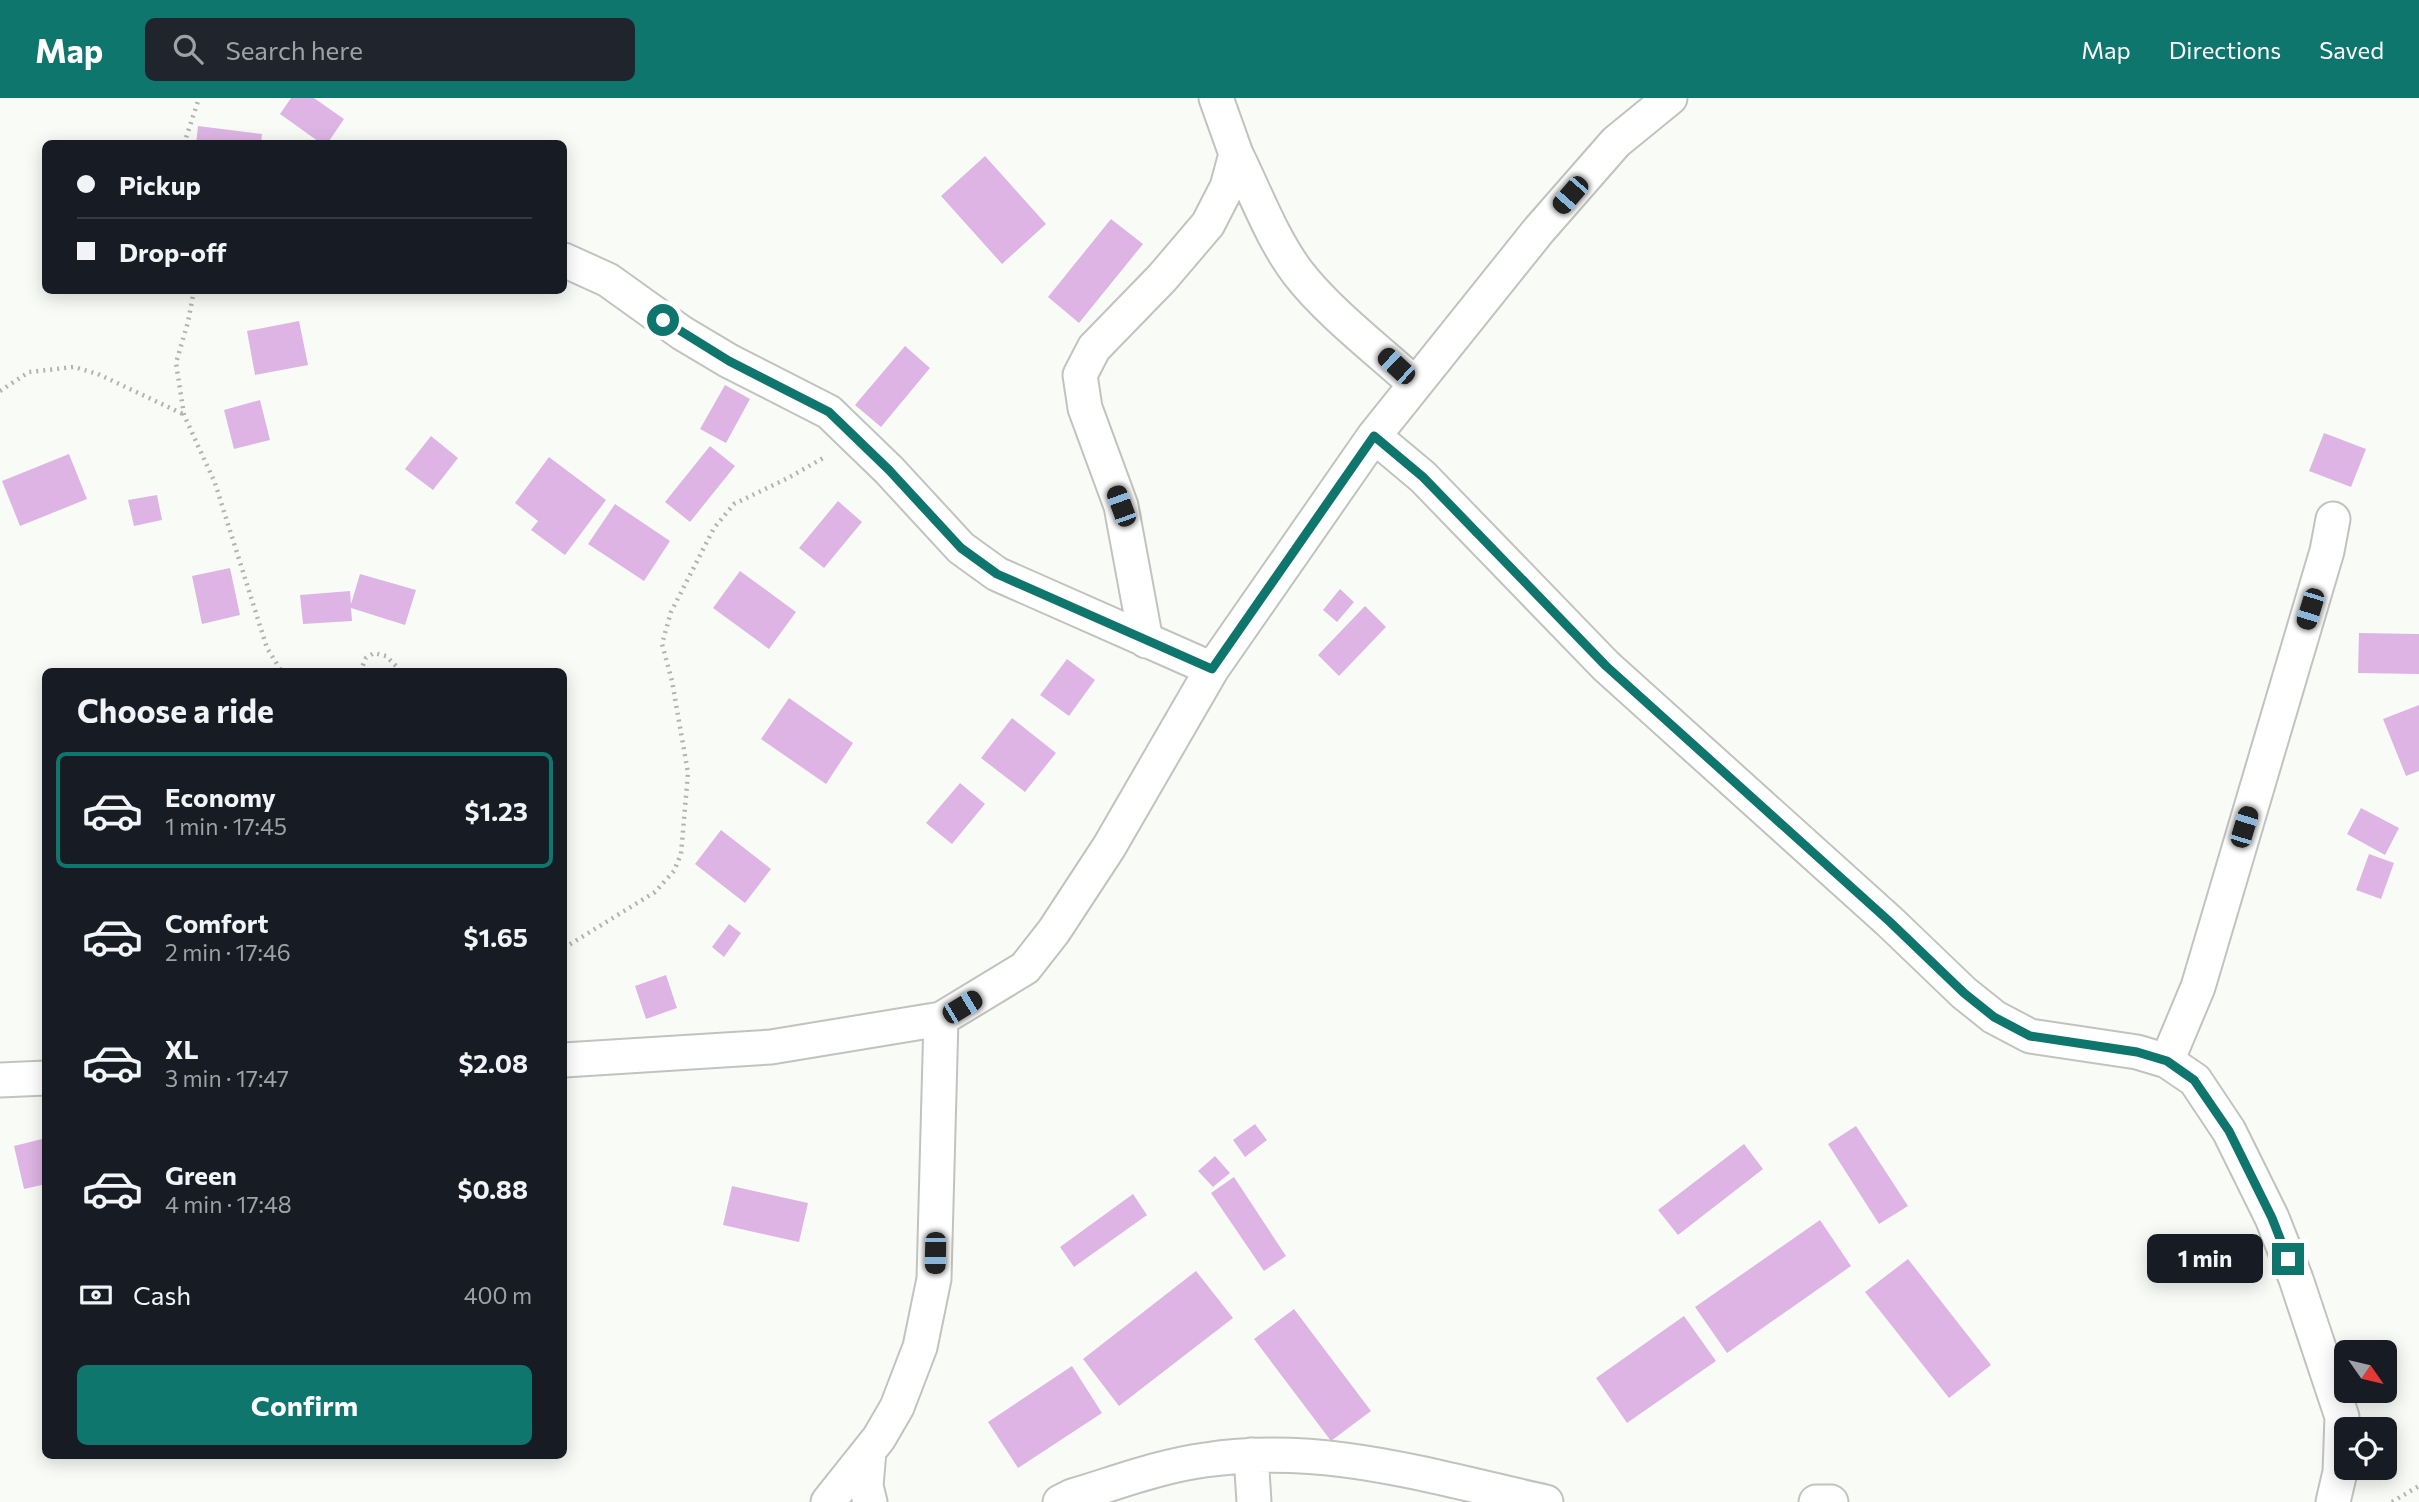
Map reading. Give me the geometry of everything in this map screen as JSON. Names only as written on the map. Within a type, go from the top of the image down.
[{"type":"street","points":[[1216,98],[1236,154],[1298,274],[1319,297],[1415,384]]},
{"type":"street","points":[[567,1060],[771,1047],[941,1019],[1025,968],[1054,931],[1109,847],[1212,669],[1374,436],[1539,230],[1616,142],[1670,98]]},
{"type":"street","points":[[1146,641],[1121,506],[1085,408],[1080,375],[1094,348],[1162,278],[1208,224],[1227,187],[1236,154]]},
{"type":"street","points":[[567,261],[608,280],[682,333],[729,361],[829,412],[889,470],[961,548],[997,574],[1212,669]]},
{"type":"street","points":[[1374,436],[1423,477],[1606,666],[1890,922],[1964,993],[1994,1017],[2030,1036],[2137,1052],[2167,1061],[2194,1080],[2229,1131],[2272,1218],[2296,1279],[2343,1417],[2340,1472],[2333,1502]]},
{"type":"street","points":[[2167,1061],[2198,987],[2327,551],[2333,519]]},
{"type":"street","points":[[828,1502],[869,1451],[898,1406],[920,1347],[934,1279],[941,1019]]},
{"type":"street","points":[[0,1080],[42,1079]]},
{"type":"street","points":[[869,1451],[866,1486],[870,1502]]},
{"type":"street","points":[[1060,1502],[1161,1470],[1203,1460],[1251,1455],[1352,1459],[1546,1502]]},
{"type":"street","points":[[1251,1455],[1254,1502]]},
{"type":"street","points":[[1816,1502],[1831,1502]]},
{"type":"path","points":[[185,140],[199,98]]},
{"type":"path","points":[[193,294],[176,363],[184,415],[215,483],[267,648],[280,668]]},
{"type":"path","points":[[0,391],[29,372],[74,367],[98,374],[184,415]]},
{"type":"path","points":[[567,946],[655,892],[674,871],[681,854],[688,773],[672,681],[662,644],[671,612],[714,528],[734,504],[788,478],[856,439]]},
{"type":"path","points":[[362,668],[366,658],[374,653],[386,656],[398,668]]},
{"type":"path","points":[[2392,1502],[2419,1486]]},
{"type":"building","points":[[291,98],[314,98],[344,119],[330,140],[316,140],[280,114]]},
{"type":"building","points":[[198,126],[262,134],[261,140],[196,140]]},
{"type":"building","points":[[985,156],[1046,224],[1002,264],[941,196]]},
{"type":"building","points":[[1111,219],[1143,244],[1079,323],[1048,297]]},
{"type":"building","points":[[299,321],[308,365],[255,375],[247,331]]},
{"type":"building","points":[[905,346],[930,368],[881,427],[855,405]]},
{"type":"building","points":[[725,385],[750,399],[726,443],[700,429]]},
{"type":"building","points":[[260,400],[270,440],[234,449],[224,410]]},
{"type":"building","points":[[2324,433],[2366,449],[2351,487],[2309,471]]},
{"type":"building","points":[[431,436],[458,458],[433,490],[405,469]]},
{"type":"building","points":[[710,446],[735,466],[690,522],[665,502]]},
{"type":"building","points":[[69,454],[87,499],[20,526],[2,481]]},
{"type":"building","points":[[549,457],[606,500],[565,555],[531,530],[538,521],[515,503]]},
{"type":"building","points":[[157,495],[162,520],[134,526],[128,500]]},
{"type":"building","points":[[838,501],[862,522],[824,568],[799,548]]},
{"type":"building","points":[[615,504],[670,541],[644,581],[588,544]]},
{"type":"building","points":[[230,568],[240,615],[202,624],[192,576]]},
{"type":"building","points":[[740,571],[796,612],[769,649],[713,608]]},
{"type":"building","points":[[360,574],[416,590],[405,625],[351,608],[352,621],[303,624],[300,595],[350,591],[351,604]]},
{"type":"building","points":[[1340,589],[1354,602],[1337,622],[1323,610]]},
{"type":"building","points":[[1365,606],[1386,627],[1339,676],[1318,655]]},
{"type":"building","points":[[2359,633],[2419,634],[2419,674],[2358,673]]},
{"type":"building","points":[[1067,659],[1095,680],[1069,716],[1040,695]]},
{"type":"building","points":[[789,698],[853,743],[826,784],[761,739]]},
{"type":"building","points":[[2419,705],[2419,771],[2406,776],[2383,719]]},
{"type":"building","points":[[1012,718],[1056,753],[1025,792],[981,758]]},
{"type":"building","points":[[960,783],[985,804],[952,844],[926,823]]},
{"type":"building","points":[[2361,808],[2399,828],[2385,855],[2347,834]]},
{"type":"building","points":[[721,830],[771,869],[745,903],[695,864]]},
{"type":"building","points":[[2369,854],[2394,863],[2381,899],[2356,890]]},
{"type":"building","points":[[729,924],[741,933],[724,957],[712,947]]},
{"type":"building","points":[[666,975],[677,1008],[646,1019],[635,986]]},
{"type":"building","points":[[1255,1124],[1267,1140],[1245,1157],[1233,1140]]},
{"type":"building","points":[[1856,1126],[1908,1206],[1879,1224],[1828,1144]]},
{"type":"building","points":[[42,1139],[42,1185],[24,1189],[14,1146]]},
{"type":"building","points":[[1744,1144],[1763,1169],[1678,1235],[1658,1210]]},
{"type":"building","points":[[1215,1156],[1230,1173],[1213,1187],[1198,1171]]},
{"type":"building","points":[[1234,1177],[1286,1256],[1264,1271],[1211,1193]]},
{"type":"building","points":[[732,1186],[808,1203],[799,1242],[723,1225]]},
{"type":"building","points":[[1133,1194],[1147,1215],[1074,1267],[1060,1247]]},
{"type":"building","points":[[1820,1220],[1851,1266],[1727,1353],[1695,1307]]},
{"type":"building","points":[[1908,1259],[1991,1365],[1949,1398],[1865,1292]]},
{"type":"building","points":[[1196,1271],[1233,1318],[1119,1406],[1083,1359]]},
{"type":"building","points":[[1294,1309],[1371,1411],[1331,1441],[1254,1339]]},
{"type":"building","points":[[1684,1316],[1716,1361],[1627,1423],[1596,1378]]},
{"type":"building","points":[[1072,1366],[1102,1413],[1018,1468],[988,1422]]},
{"type":"route","points":[[663,320],[729,361],[829,412],[889,470],[961,548],[997,574],[1212,669],[1374,436],[1423,477],[1606,666],[1890,922],[1964,993],[1994,1017],[2030,1036],[2137,1052],[2167,1061],[2194,1080],[2229,1131],[2272,1218],[2288,1259]]}]
